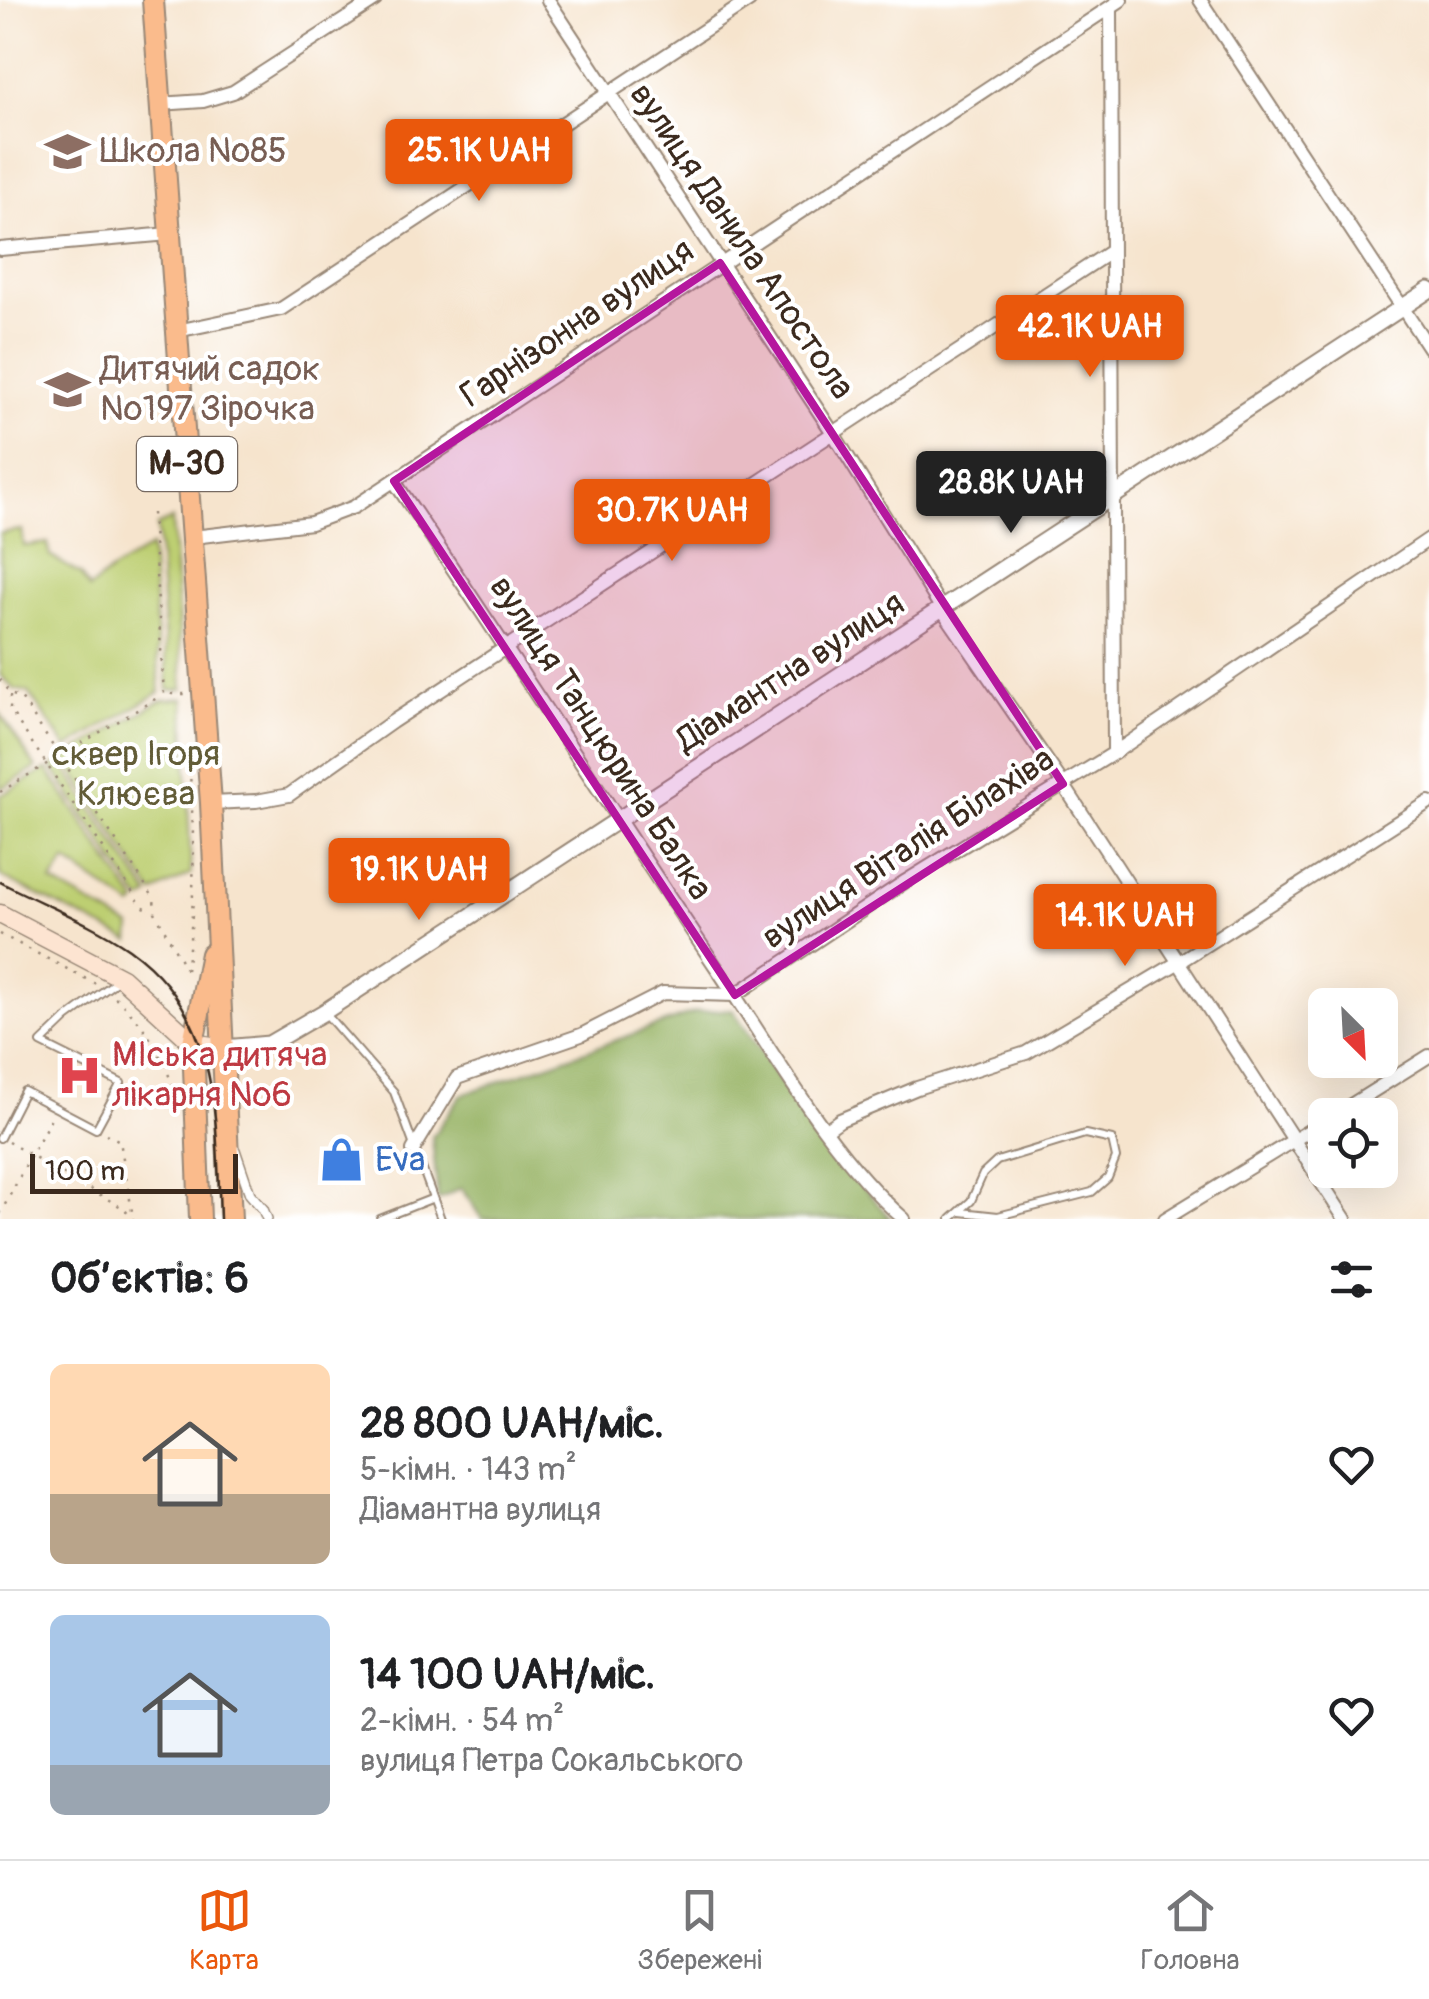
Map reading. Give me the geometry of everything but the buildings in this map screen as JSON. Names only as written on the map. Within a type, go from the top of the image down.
[{"type":"highway","name":"М-30","points":[[153,0],[211,804],[232,1219]]},
{"type":"highway","name":"М-30","points":[[200,1219],[192,1043],[216,928]]},
{"type":"main road","points":[[0,914],[114,984],[192,1043],[224,1048]]},
{"type":"street","points":[[160,104],[203,101],[233,92],[375,0]]},
{"type":"street","name":"вулиця Данила Апостола","points":[[548,0],[1345,1219]]},
{"type":"street","points":[[177,331],[281,310],[750,0]]},
{"type":"street","points":[[1200,0],[1429,348]]},
{"type":"street","points":[[1114,753],[1110,252],[1116,4]]},
{"type":"street","name":"Гарнізонна вулиця","points":[[193,537],[311,523],[354,507],[1116,4]]},
{"type":"street","points":[[0,249],[169,234]]},
{"type":"street","points":[[211,804],[256,802],[289,794],[392,722],[1110,252]]},
{"type":"street","name":"Діамантна вулиця","points":[[224,1048],[270,1044],[324,1012],[1429,290]]},
{"type":"street","name":"вулиця Танцюрина Балка","points":[[394,481],[826,1130],[904,1219]]},
{"type":"street","name":"вулиця Віталія Білахіва","points":[[735,995],[906,881],[1114,753],[1429,539]]},
{"type":"street","points":[[826,1130],[840,1120],[918,1088],[1026,1054],[1429,802]]},
{"type":"street","points":[[413,1150],[457,1078],[580,1035],[664,993],[735,995]]},
{"type":"street","points":[[1362,1098],[1429,1056]]},
{"type":"street","points":[[228,1130],[250,1194],[263,1208],[266,1219]]},
{"type":"street","points":[[1165,1219],[1308,1131]]},
{"type":"lane","points":[[0,1138],[24,1091],[96,1129],[121,1083],[41,1043],[67,1018],[114,984]]},
{"type":"lane","points":[[324,1012],[394,1092],[440,1219]]},
{"type":"lane","points":[[951,1219],[971,1200],[983,1174],[997,1161],[1085,1134],[1112,1140],[1116,1158],[1108,1178],[1092,1192],[998,1216],[960,1212]]},
{"type":"lane","points":[[380,1219],[431,1199]]},
{"type":"path","points":[[152,512],[164,694]]},
{"type":"path","points":[[0,679],[10,694],[10,710],[46,765],[142,906],[154,912]]},
{"type":"path","points":[[0,792],[164,694],[186,692]]},
{"type":"path","points":[[10,694],[21,698],[154,898],[154,912],[186,970],[196,877],[188,729]]},
{"type":"path","points":[[0,934],[114,984],[152,1038],[179,1103]]},
{"type":"path","points":[[0,1214],[56,1108]]},
{"type":"path","points":[[96,1129],[120,1142],[133,1218]]},
{"type":"path","points":[[0,1138],[123,1208],[133,1218]]},
{"type":"highlighted area","points":[[720,263],[1063,784],[735,995],[394,481]]},
{"type":"green space","name":"сквер Ігоря Клюєва","points":[[172,519],[183,689],[168,690],[157,526]]},
{"type":"green space","name":"сквер Ігоря Клюєва","points":[[22,530],[24,546],[48,543],[50,556],[80,574],[89,589],[151,547],[160,692],[67,748],[28,692],[14,689],[0,675],[0,533]]},
{"type":"green space","name":"сквер Ігоря Клюєва","points":[[184,698],[191,874],[153,893],[64,758],[162,700]]},
{"type":"green space","name":"сквер Ігоря Клюєва","points":[[0,713],[36,768],[0,789]]},
{"type":"green space","points":[[60,761],[150,896],[141,901],[52,767]]},
{"type":"green space","name":"сквер Ігоря Клюєва","points":[[47,769],[137,903],[133,907],[66,861],[52,882],[131,927],[130,941],[0,876],[0,796]]},
{"type":"green space","points":[[732,1009],[819,1137],[891,1219],[482,1219],[461,1188],[438,1200],[432,1137],[461,1095],[696,1012]]},
{"type":"tram line","points":[[0,882],[129,949],[159,975],[181,1005],[208,1070],[217,1143],[220,1219]]},
{"type":"place","name":"Школа №85","points":[[67,151]]},
{"type":"place","name":"Дитячий садок №197 Зірочка","points":[[67,389]]},
{"type":"place","name":"МІська дитяча лікарня №6","points":[[79,1075]]},
{"type":"place","name":"Eva","points":[[342,1160]]}]
